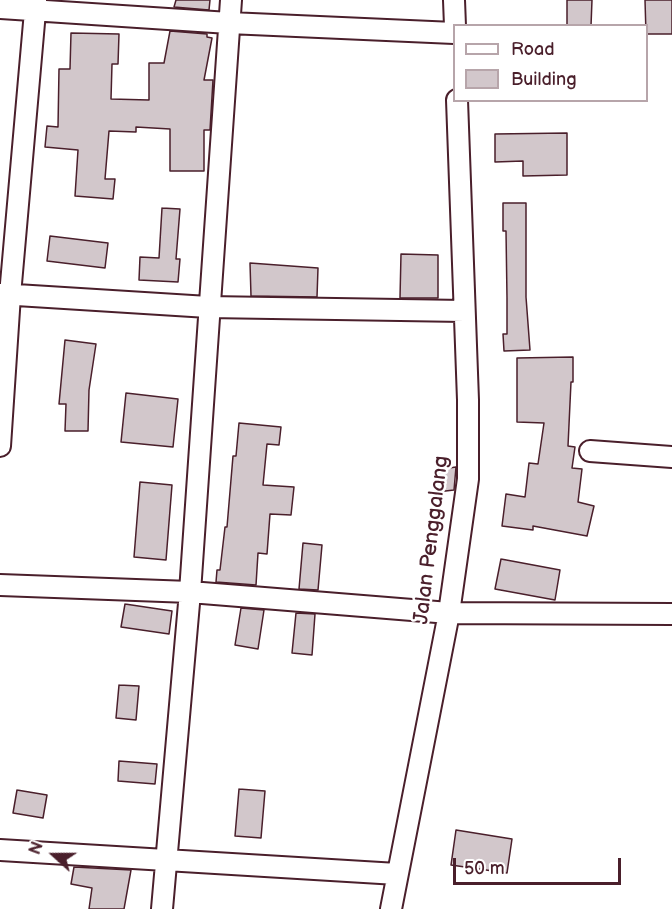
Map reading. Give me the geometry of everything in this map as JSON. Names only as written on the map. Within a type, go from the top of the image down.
[{"type":"street","points":[[162,909],[190,592],[231,0]]},
{"type":"street","points":[[454,0],[455,24]]},
{"type":"street","points":[[0,446],[5,295],[36,5]]},
{"type":"street","points":[[0,8],[36,5],[229,24],[453,33]]},
{"type":"street","name":"Jalan Penggalang","points":[[391,909],[449,613],[468,479],[468,400],[457,102]]},
{"type":"street","points":[[5,295],[208,307],[464,311]]},
{"type":"street","points":[[590,451],[672,457]]},
{"type":"street","points":[[0,585],[190,592],[449,613],[672,614]]},
{"type":"street","points":[[0,850],[397,874]]},
{"type":"building","points":[[176,0],[210,0],[209,10],[174,7]]},
{"type":"building","points":[[567,0],[592,0],[591,24],[567,24]]},
{"type":"building","points":[[645,0],[672,0],[672,34],[648,34],[648,24],[646,24]]},
{"type":"building","points":[[170,31],[207,34],[207,37],[212,38],[204,80],[213,80],[210,130],[204,130],[204,171],[170,171],[170,129],[136,127],[136,132],[109,131],[105,179],[115,179],[113,199],[75,196],[78,150],[45,147],[47,126],[58,127],[59,69],[70,69],[71,33],[119,34],[118,64],[112,64],[111,99],[149,100],[149,63],[164,63]]},
{"type":"building","points":[[567,133],[567,175],[523,176],[523,161],[495,162],[495,134]]},
{"type":"building","points":[[503,203],[526,203],[526,297],[530,350],[504,351],[503,334],[507,334],[507,298],[506,231],[503,231]]},
{"type":"building","points":[[162,208],[180,209],[176,259],[180,259],[178,282],[139,280],[140,257],[159,258]]},
{"type":"building","points":[[50,236],[108,243],[105,268],[47,261]]},
{"type":"building","points":[[401,254],[438,255],[438,298],[400,298]]},
{"type":"building","points":[[250,263],[318,268],[317,297],[251,296]]},
{"type":"building","points":[[65,340],[96,344],[89,390],[88,431],[65,431],[66,404],[59,404]]},
{"type":"building","points":[[573,357],[568,446],[575,447],[572,468],[582,469],[578,502],[594,506],[587,536],[533,526],[533,530],[502,526],[506,494],[525,497],[529,463],[538,464],[544,423],[517,422],[517,358]]},
{"type":"building","points":[[126,393],[178,399],[173,447],[121,442]]},
{"type":"building","points":[[239,423],[281,427],[279,445],[267,444],[263,485],[294,487],[291,515],[270,514],[267,554],[258,553],[256,585],[216,582],[217,570],[220,570],[225,527],[227,527],[233,456],[236,456]]},
{"type":"building","points":[[456,467],[454,490],[437,492],[434,470]]},
{"type":"building","points":[[140,482],[172,485],[166,560],[134,557]]},
{"type":"building","points":[[303,543],[322,545],[318,590],[299,589]]},
{"type":"building","points":[[501,559],[560,570],[555,600],[495,589]]},
{"type":"building","points":[[125,604],[172,611],[169,634],[121,627]]},
{"type":"building","points":[[241,608],[264,610],[258,649],[235,645]]},
{"type":"building","points":[[296,613],[315,614],[312,655],[292,653]]},
{"type":"building","points":[[119,685],[139,686],[136,720],[116,718]]},
{"type":"building","points":[[119,761],[157,764],[155,784],[118,781]]},
{"type":"building","points":[[239,789],[265,791],[261,838],[235,836]]},
{"type":"building","points":[[17,790],[47,795],[43,818],[13,813]]},
{"type":"building","points":[[456,830],[512,839],[507,873],[451,865]]},
{"type":"building","points":[[74,867],[131,870],[124,909],[89,909],[92,888],[71,884]]}]
